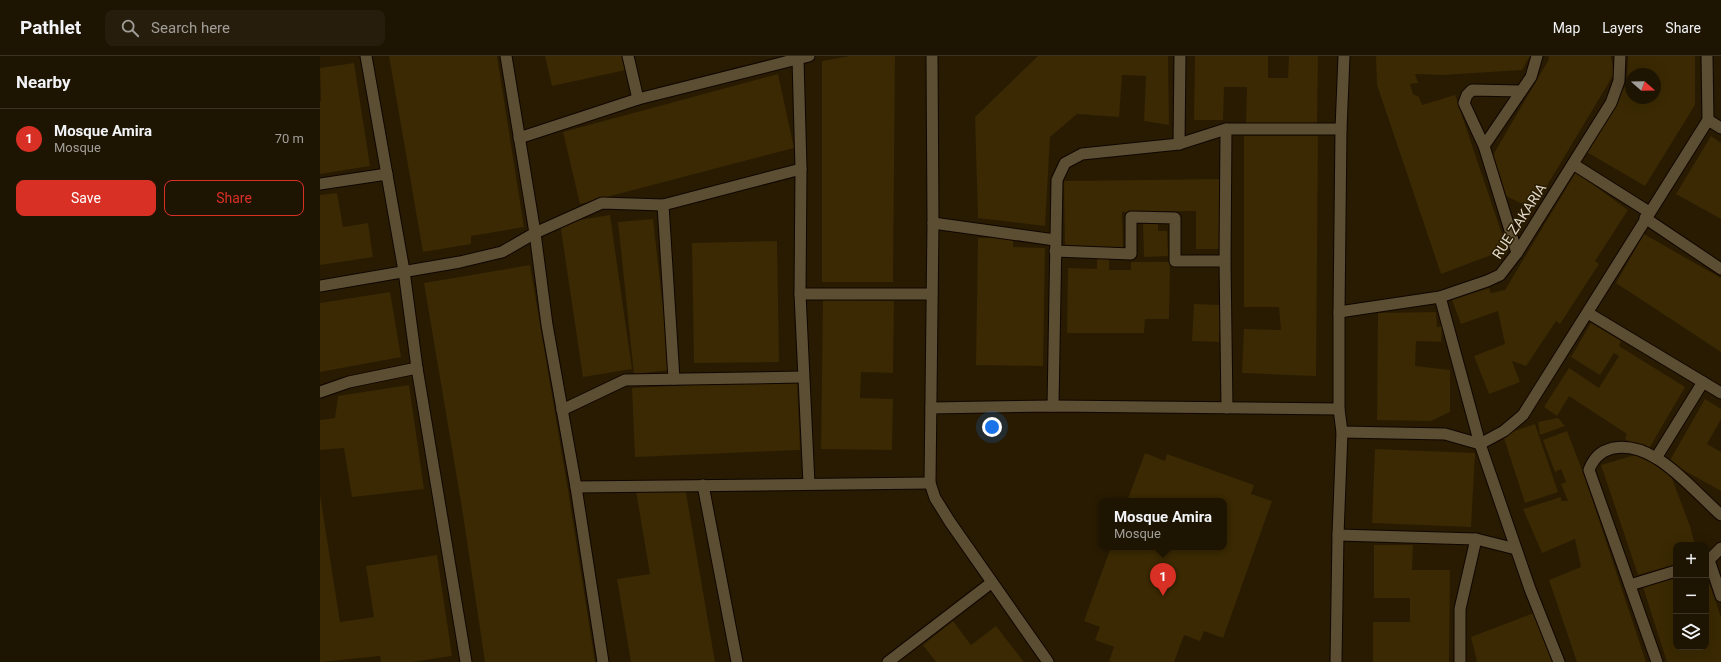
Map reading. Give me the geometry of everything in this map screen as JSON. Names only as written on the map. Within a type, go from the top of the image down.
[{"type":"street","points":[[366,56],[404,271],[417,368],[466,662]]},
{"type":"street","points":[[506,56],[603,662]]},
{"type":"street","points":[[628,56],[638,99]]},
{"type":"street","points":[[519,138],[638,99],[809,56]]},
{"type":"street","points":[[932,56],[933,223],[930,483],[939,504],[991,583],[1048,662]]},
{"type":"street","points":[[1178,144],[1180,56]]},
{"type":"street","points":[[1336,662],[1338,535],[1342,432],[1339,410],[1339,312],[1341,129],[1344,56]]},
{"type":"street","points":[[1484,146],[1531,77],[1537,56]]},
{"type":"street","name":"RUE ZAKARIA","points":[[1339,312],[1440,297],[1500,275],[1517,252],[1611,103],[1619,81],[1620,56]]},
{"type":"street","points":[[1342,432],[1445,434],[1480,444],[1504,431],[1523,415],[1588,313],[1647,215],[1708,120],[1707,56]]},
{"type":"street","points":[[798,59],[802,169],[800,294],[809,484]]},
{"type":"street","points":[[1517,252],[1484,146],[1464,103],[1467,95],[1472,90],[1522,91]]},
{"type":"street","points":[[1708,120],[1721,128]]},
{"type":"street","points":[[1226,129],[1225,262],[1227,408]]},
{"type":"street","points":[[1053,406],[1057,180],[1065,163],[1082,154],[1178,144],[1226,129],[1341,129]]},
{"type":"street","points":[[1573,164],[1647,215],[1721,269]]},
{"type":"street","points":[[320,286],[460,262],[502,252],[535,233],[602,203],[663,205],[802,169]]},
{"type":"street","points":[[320,184],[387,174]]},
{"type":"street","points":[[663,205],[674,379]]},
{"type":"street","points":[[933,223],[1055,245],[1131,254],[1131,216],[1175,218],[1175,262],[1225,262]]},
{"type":"street","points":[[800,294],[932,294]]},
{"type":"street","points":[[1440,297],[1480,444],[1516,549],[1558,662]]},
{"type":"street","points":[[1588,313],[1721,393]]},
{"type":"street","points":[[320,392],[349,382],[417,368]]},
{"type":"street","points":[[562,410],[625,380],[803,377]]},
{"type":"street","points":[[1656,458],[1703,382]]},
{"type":"street","points":[[931,408],[1053,406],[1339,410]]},
{"type":"street","points":[[1657,662],[1589,470],[1592,461],[1608,448],[1622,447],[1656,458],[1721,515]]},
{"type":"street","points":[[576,487],[930,483]]},
{"type":"street","points":[[704,485],[737,662]]},
{"type":"street","points":[[1338,535],[1476,539],[1516,549]]},
{"type":"street","points":[[1460,662],[1460,609],[1476,539]]},
{"type":"street","points":[[1709,560],[1721,548]]},
{"type":"street","points":[[1709,564],[1721,596]]},
{"type":"street","points":[[1630,585],[1673,572]]},
{"type":"street","points":[[890,662],[991,583]]},
{"type":"building","points":[[389,56],[497,56],[524,227],[471,236],[471,244],[423,252]]},
{"type":"building","points":[[545,56],[623,56],[626,70],[552,86]]},
{"type":"building","points":[[850,56],[895,56],[893,282],[822,282],[822,61]]},
{"type":"building","points":[[1038,56],[1168,56],[1169,125],[1144,121],[1146,76],[1122,75],[1119,117],[1077,114],[1050,137],[1045,226],[978,218],[975,117]]},
{"type":"building","points":[[1195,56],[1268,56],[1268,78],[1288,78],[1289,56],[1318,56],[1317,125],[1246,124],[1247,87],[1224,87],[1223,120],[1194,120]]},
{"type":"building","points":[[1376,56],[1530,56],[1522,70],[1442,75],[1415,74],[1418,83],[1410,84],[1413,94],[1419,97],[1422,105],[1455,95],[1507,249],[1441,274],[1377,85]]},
{"type":"building","points":[[1549,56],[1611,56],[1614,74],[1533,209],[1506,196],[1493,155],[1548,61]]},
{"type":"building","points":[[1628,56],[1695,56],[1695,105],[1645,186],[1585,151],[1625,86],[1625,104],[1661,104],[1661,68],[1628,68]]},
{"type":"building","points":[[354,63],[370,166],[320,174],[320,68]]},
{"type":"building","points":[[778,74],[794,148],[580,204],[563,132]]},
{"type":"building","points":[[1244,136],[1318,136],[1316,376],[1242,373],[1244,329],[1281,330],[1279,307],[1244,307]]},
{"type":"building","points":[[1711,136],[1721,143],[1721,219],[1676,194]]},
{"type":"building","points":[[1576,172],[1628,210],[1595,261],[1599,264],[1560,324],[1556,321],[1526,366],[1512,361],[1520,382],[1489,394],[1474,356],[1505,344],[1498,311],[1461,324],[1452,300],[1489,288],[1491,293],[1505,290]]},
{"type":"building","points":[[1222,179],[1223,249],[1196,249],[1196,211],[1122,212],[1123,248],[1065,249],[1064,181]]},
{"type":"building","points":[[337,193],[343,227],[368,223],[373,257],[320,265],[320,195]]},
{"type":"building","points":[[610,215],[632,369],[583,377],[560,223]]},
{"type":"building","points":[[653,219],[670,370],[634,374],[618,222]]},
{"type":"building","points":[[1158,222],[1158,231],[1167,231],[1168,256],[1144,257],[1143,223]]},
{"type":"building","points":[[1644,234],[1721,278],[1721,352],[1616,283]]},
{"type":"building","points":[[978,238],[1013,238],[1013,247],[1045,248],[1043,366],[976,365]]},
{"type":"building","points":[[777,241],[779,362],[694,363],[692,243]]},
{"type":"building","points":[[1097,257],[1109,257],[1109,270],[1131,270],[1131,262],[1170,262],[1169,319],[1145,319],[1144,333],[1067,333],[1068,268],[1097,269]]},
{"type":"building","points":[[530,265],[595,662],[485,662],[462,508],[424,283]]},
{"type":"building","points":[[390,292],[401,357],[320,372],[320,303]]},
{"type":"building","points":[[823,300],[894,301],[893,373],[861,372],[860,398],[893,399],[892,450],[821,449]]},
{"type":"building","points":[[1194,304],[1221,305],[1219,342],[1192,341]]},
{"type":"building","points":[[1436,312],[1437,327],[1442,326],[1441,342],[1416,341],[1415,366],[1450,370],[1450,412],[1431,421],[1377,420],[1378,313]]},
{"type":"building","points":[[1591,323],[1621,341],[1619,346],[1685,387],[1647,452],[1625,439],[1627,434],[1569,396],[1557,416],[1544,407],[1569,368],[1599,388],[1619,356],[1614,353],[1600,375],[1571,357]]},
{"type":"building","points":[[797,380],[800,450],[635,457],[632,388]]},
{"type":"building","points":[[409,385],[424,489],[352,497],[344,448],[320,450],[320,420],[335,418],[338,396]]},
{"type":"building","points":[[1705,399],[1721,409],[1721,419],[1707,444],[1721,452],[1721,491],[1669,462]]},
{"type":"building","points":[[1558,418],[1565,426],[1540,435],[1538,422]]},
{"type":"building","points":[[1535,424],[1558,492],[1525,503],[1503,435]]},
{"type":"building","points":[[1567,431],[1584,475],[1646,662],[1577,662],[1549,580],[1581,567],[1575,539],[1542,553],[1523,509],[1561,497],[1561,501],[1568,501],[1561,484],[1566,482],[1561,469],[1555,472],[1543,440]]},
{"type":"building","points":[[1375,449],[1475,453],[1471,527],[1372,523]]},
{"type":"building","points":[[1145,453],[1165,461],[1167,454],[1254,485],[1251,494],[1272,501],[1223,638],[1204,631],[1200,641],[1184,635],[1174,662],[1109,661],[1114,647],[1095,640],[1100,627],[1084,621],[1110,550],[1227,550],[1227,498],[1128,498]]},
{"type":"building","points":[[1635,455],[1652,463],[1671,476],[1690,526],[1694,542],[1673,542],[1673,565],[1638,575],[1601,465]]},
{"type":"building","points":[[685,487],[715,662],[631,662],[617,579],[650,574],[636,491]]},
{"type":"building","points":[[320,495],[340,622],[374,617],[366,566],[437,555],[452,656],[412,662],[381,662],[380,656],[320,662]]},
{"type":"building","points":[[1374,545],[1413,545],[1412,570],[1450,570],[1449,662],[1373,662],[1373,622],[1410,622],[1410,598],[1374,598]]},
{"type":"building","points":[[1673,577],[1673,650],[1709,650],[1709,583],[1721,617],[1721,662],[1667,662],[1643,587]]},
{"type":"building","points":[[1534,613],[1553,662],[1477,662],[1471,637]]},
{"type":"building","points":[[953,621],[971,645],[996,626],[1024,662],[936,662],[923,645]]},
{"type":"place","name":"Mosque Amira","points":[[1163,596]]}]
